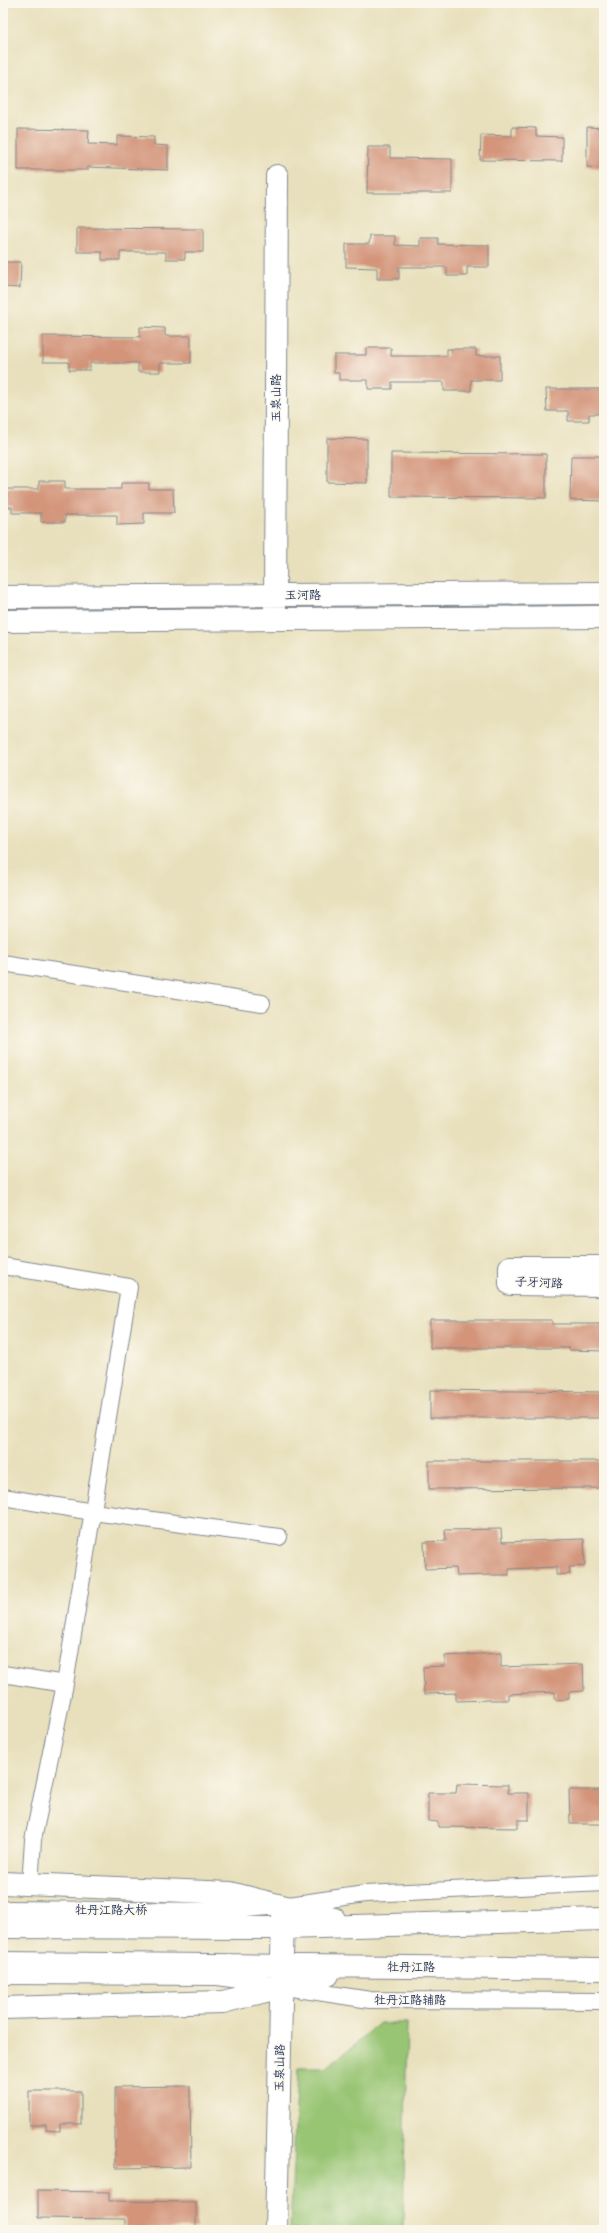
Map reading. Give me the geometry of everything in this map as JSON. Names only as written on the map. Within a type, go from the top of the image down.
[{"type":"street","name":"玉泉山路","points":[[274,621],[277,176]]},
{"type":"street","name":"玉河路","points":[[3,597],[604,593]]},
{"type":"street","name":"玉河路","points":[[3,621],[274,621],[604,617]]},
{"type":"street","points":[[3,963],[262,1003]]},
{"type":"street","points":[[3,1266],[129,1287],[65,1684],[33,1840],[30,1884]]},
{"type":"street","name":"子牙河路","points":[[604,1267],[510,1267],[510,1284],[604,1285]]},
{"type":"street","points":[[3,1497],[93,1512],[279,1537]]},
{"type":"street","points":[[3,1674],[65,1684]]},
{"type":"street","points":[[3,1883],[230,1893],[360,1926]]},
{"type":"street","points":[[218,1919],[282,1906],[365,1894],[604,1883]]},
{"type":"street","name":"玉泉山路","points":[[276,2230],[283,1928],[282,1906]]},
{"type":"street","name":"牡丹江路大桥","points":[[3,1909],[218,1919]]},
{"type":"street","points":[[218,1919],[283,1928],[604,1919]]},
{"type":"street","name":"牡丹江路大桥","points":[[3,1927],[218,1919]]},
{"type":"street","points":[[3,1963],[218,1971]]},
{"type":"street","name":"牡丹江路","points":[[218,1971],[282,1976],[360,1967],[604,1969]]},
{"type":"street","points":[[3,1976],[218,1971]]},
{"type":"street","points":[[3,2008],[223,2002],[282,1976]]},
{"type":"street","name":"牡丹江路辅路","points":[[282,1976],[370,2000],[604,2001]]},
{"type":"green space","points":[[380,2023],[407,2023],[403,2230],[290,2230],[298,2068],[326,2068]]},
{"type":"building","points":[[512,127],[536,128],[536,136],[562,137],[562,161],[480,160],[481,135],[512,136]]},
{"type":"building","points":[[587,127],[604,128],[604,168],[587,167]]},
{"type":"building","points":[[18,129],[89,130],[88,144],[117,145],[117,136],[154,137],[154,145],[168,146],[168,170],[88,167],[88,170],[18,170]]},
{"type":"building","points":[[368,147],[390,147],[390,158],[452,159],[452,193],[367,193]]},
{"type":"building","points":[[77,228],[203,229],[203,252],[185,252],[185,259],[166,259],[166,252],[120,252],[120,260],[102,260],[102,252],[77,252]]},
{"type":"building","points":[[370,236],[395,236],[395,245],[420,246],[420,238],[438,238],[438,244],[489,245],[489,267],[467,267],[467,276],[447,276],[447,267],[399,267],[399,279],[377,279],[377,268],[346,267],[346,244],[369,244]]},
{"type":"building","points":[[3,262],[21,262],[20,288],[3,287]]},
{"type":"building","points":[[140,327],[165,328],[165,336],[191,336],[191,363],[160,363],[160,372],[138,372],[138,363],[90,363],[90,370],[69,370],[69,362],[43,362],[43,336],[140,337]]},
{"type":"building","points":[[366,348],[391,348],[391,356],[447,356],[447,349],[476,349],[476,356],[500,356],[500,380],[471,380],[471,391],[444,391],[444,382],[392,382],[392,389],[368,389],[368,380],[339,380],[339,373],[334,373],[334,355],[366,355]]},
{"type":"building","points":[[546,389],[604,389],[604,414],[589,414],[589,421],[568,421],[568,411],[547,411]]},
{"type":"building","points":[[327,438],[367,439],[367,483],[327,482]]},
{"type":"building","points":[[391,453],[546,454],[546,498],[391,497]]},
{"type":"building","points":[[571,456],[604,456],[604,501],[570,500]]},
{"type":"building","points":[[39,481],[65,481],[65,489],[121,489],[121,483],[149,483],[149,489],[173,489],[174,513],[144,513],[144,524],[117,525],[117,515],[65,515],[65,522],[41,522],[41,513],[12,513],[12,507],[7,507],[7,489],[39,489]]},
{"type":"building","points":[[430,1320],[552,1320],[552,1324],[604,1324],[604,1351],[569,1350],[569,1348],[430,1348]]},
{"type":"building","points":[[430,1390],[604,1392],[604,1418],[430,1418]]},
{"type":"building","points":[[429,1461],[604,1461],[604,1488],[429,1489]]},
{"type":"building","points":[[501,1529],[502,1542],[584,1539],[585,1566],[569,1567],[570,1574],[556,1575],[556,1567],[509,1569],[509,1575],[457,1576],[456,1568],[425,1569],[424,1542],[446,1541],[445,1530]]},
{"type":"building","points":[[501,1653],[501,1667],[583,1664],[584,1691],[569,1692],[569,1699],[555,1700],[555,1692],[508,1694],[508,1700],[456,1701],[456,1693],[424,1694],[423,1667],[445,1666],[445,1656]]},
{"type":"building","points":[[457,1784],[508,1785],[508,1793],[529,1793],[529,1820],[518,1820],[518,1828],[438,1827],[438,1822],[428,1821],[428,1793],[456,1793]]},
{"type":"building","points":[[569,1790],[604,1790],[604,1824],[570,1824]]},
{"type":"building","points":[[190,2086],[191,2167],[115,2168],[115,2087]]},
{"type":"building","points":[[29,2091],[81,2091],[81,2124],[60,2124],[60,2131],[46,2130],[46,2125],[29,2125]]},
{"type":"building","points":[[38,2191],[109,2192],[109,2201],[196,2202],[196,2229],[125,2228],[125,2219],[38,2218]]}]
